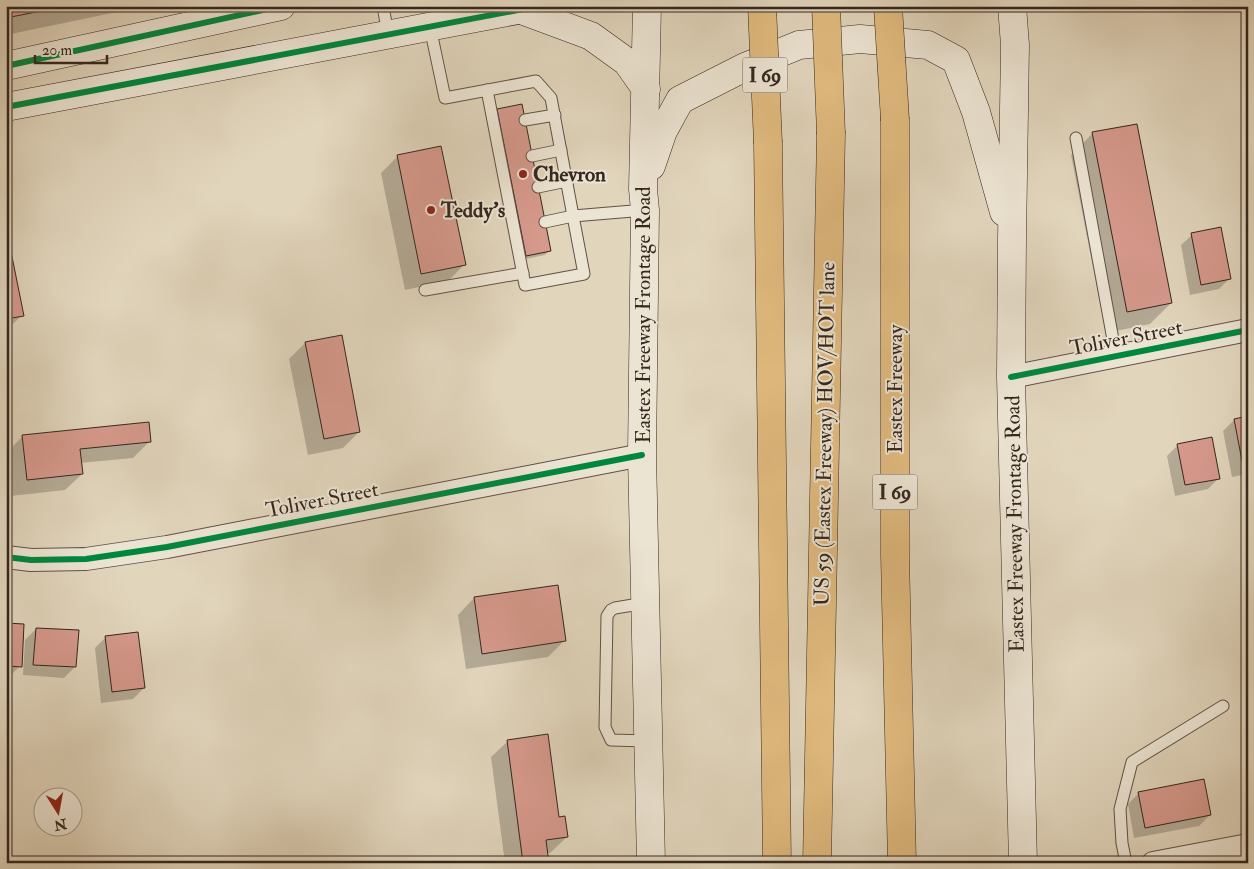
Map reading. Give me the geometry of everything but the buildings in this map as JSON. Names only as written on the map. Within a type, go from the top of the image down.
[{"type":"highway","name":"I 69","points":[[762,6],[768,144],[777,863]]},
{"type":"highway","name":"US 59 (Eastex Freeway) HOV/HOT lane","points":[[817,863],[831,134],[826,6]]},
{"type":"highway","name":"Eastex Freeway","points":[[888,6],[895,120],[895,555],[902,863]]},
{"type":"highway","points":[[758,863],[777,805]]},
{"type":"main road","points":[[6,66],[280,6]]},
{"type":"main road","name":"Eastex Freeway Frontage Road","points":[[647,6],[642,455],[651,863]]},
{"type":"main road","name":"Eastex Freeway Frontage Road","points":[[1012,6],[1015,45],[1011,377],[1023,863]]},
{"type":"main road","points":[[1015,45],[1032,6]]},
{"type":"main road","points":[[6,107],[530,8],[591,36],[627,62],[646,89]]},
{"type":"main road","points":[[644,200],[663,131],[680,100],[745,68],[799,45],[860,39],[928,45],[956,60],[976,112],[1012,240]]},
{"type":"street","name":"Toliver Street","points":[[1011,377],[1248,330]]},
{"type":"street","name":"Toliver Street","points":[[6,557],[31,560],[86,559],[167,547],[642,455]]},
{"type":"street","points":[[1153,863],[1248,844]]},
{"type":"lane","points":[[384,6],[388,35]]},
{"type":"lane","points":[[430,27],[445,98],[487,90],[536,81],[551,98],[584,274],[525,285],[517,226],[497,126],[487,90]]},
{"type":"lane","points":[[525,120],[555,115]]},
{"type":"lane","points":[[1076,138],[1116,356]]},
{"type":"lane","points":[[532,156],[561,150]]},
{"type":"lane","points":[[538,186],[567,181]]},
{"type":"lane","points":[[546,222],[644,200]]},
{"type":"lane","points":[[424,290],[523,272]]},
{"type":"lane","points":[[645,603],[615,608],[607,616],[605,727],[611,740],[648,741]]},
{"type":"lane","points":[[1126,863],[1122,843],[1120,809],[1132,762],[1223,706]]},
{"type":"cycle path","points":[[6,66],[281,6]]},
{"type":"cycle path","points":[[6,107],[539,6]]},
{"type":"cycle path","points":[[1011,377],[1248,330]]},
{"type":"cycle path","points":[[6,557],[31,560],[86,559],[167,547],[642,455]]},
{"type":"place","name":"Chevron","points":[[523,174]]},
{"type":"place","name":"Teddy’s","points":[[431,210]]}]
